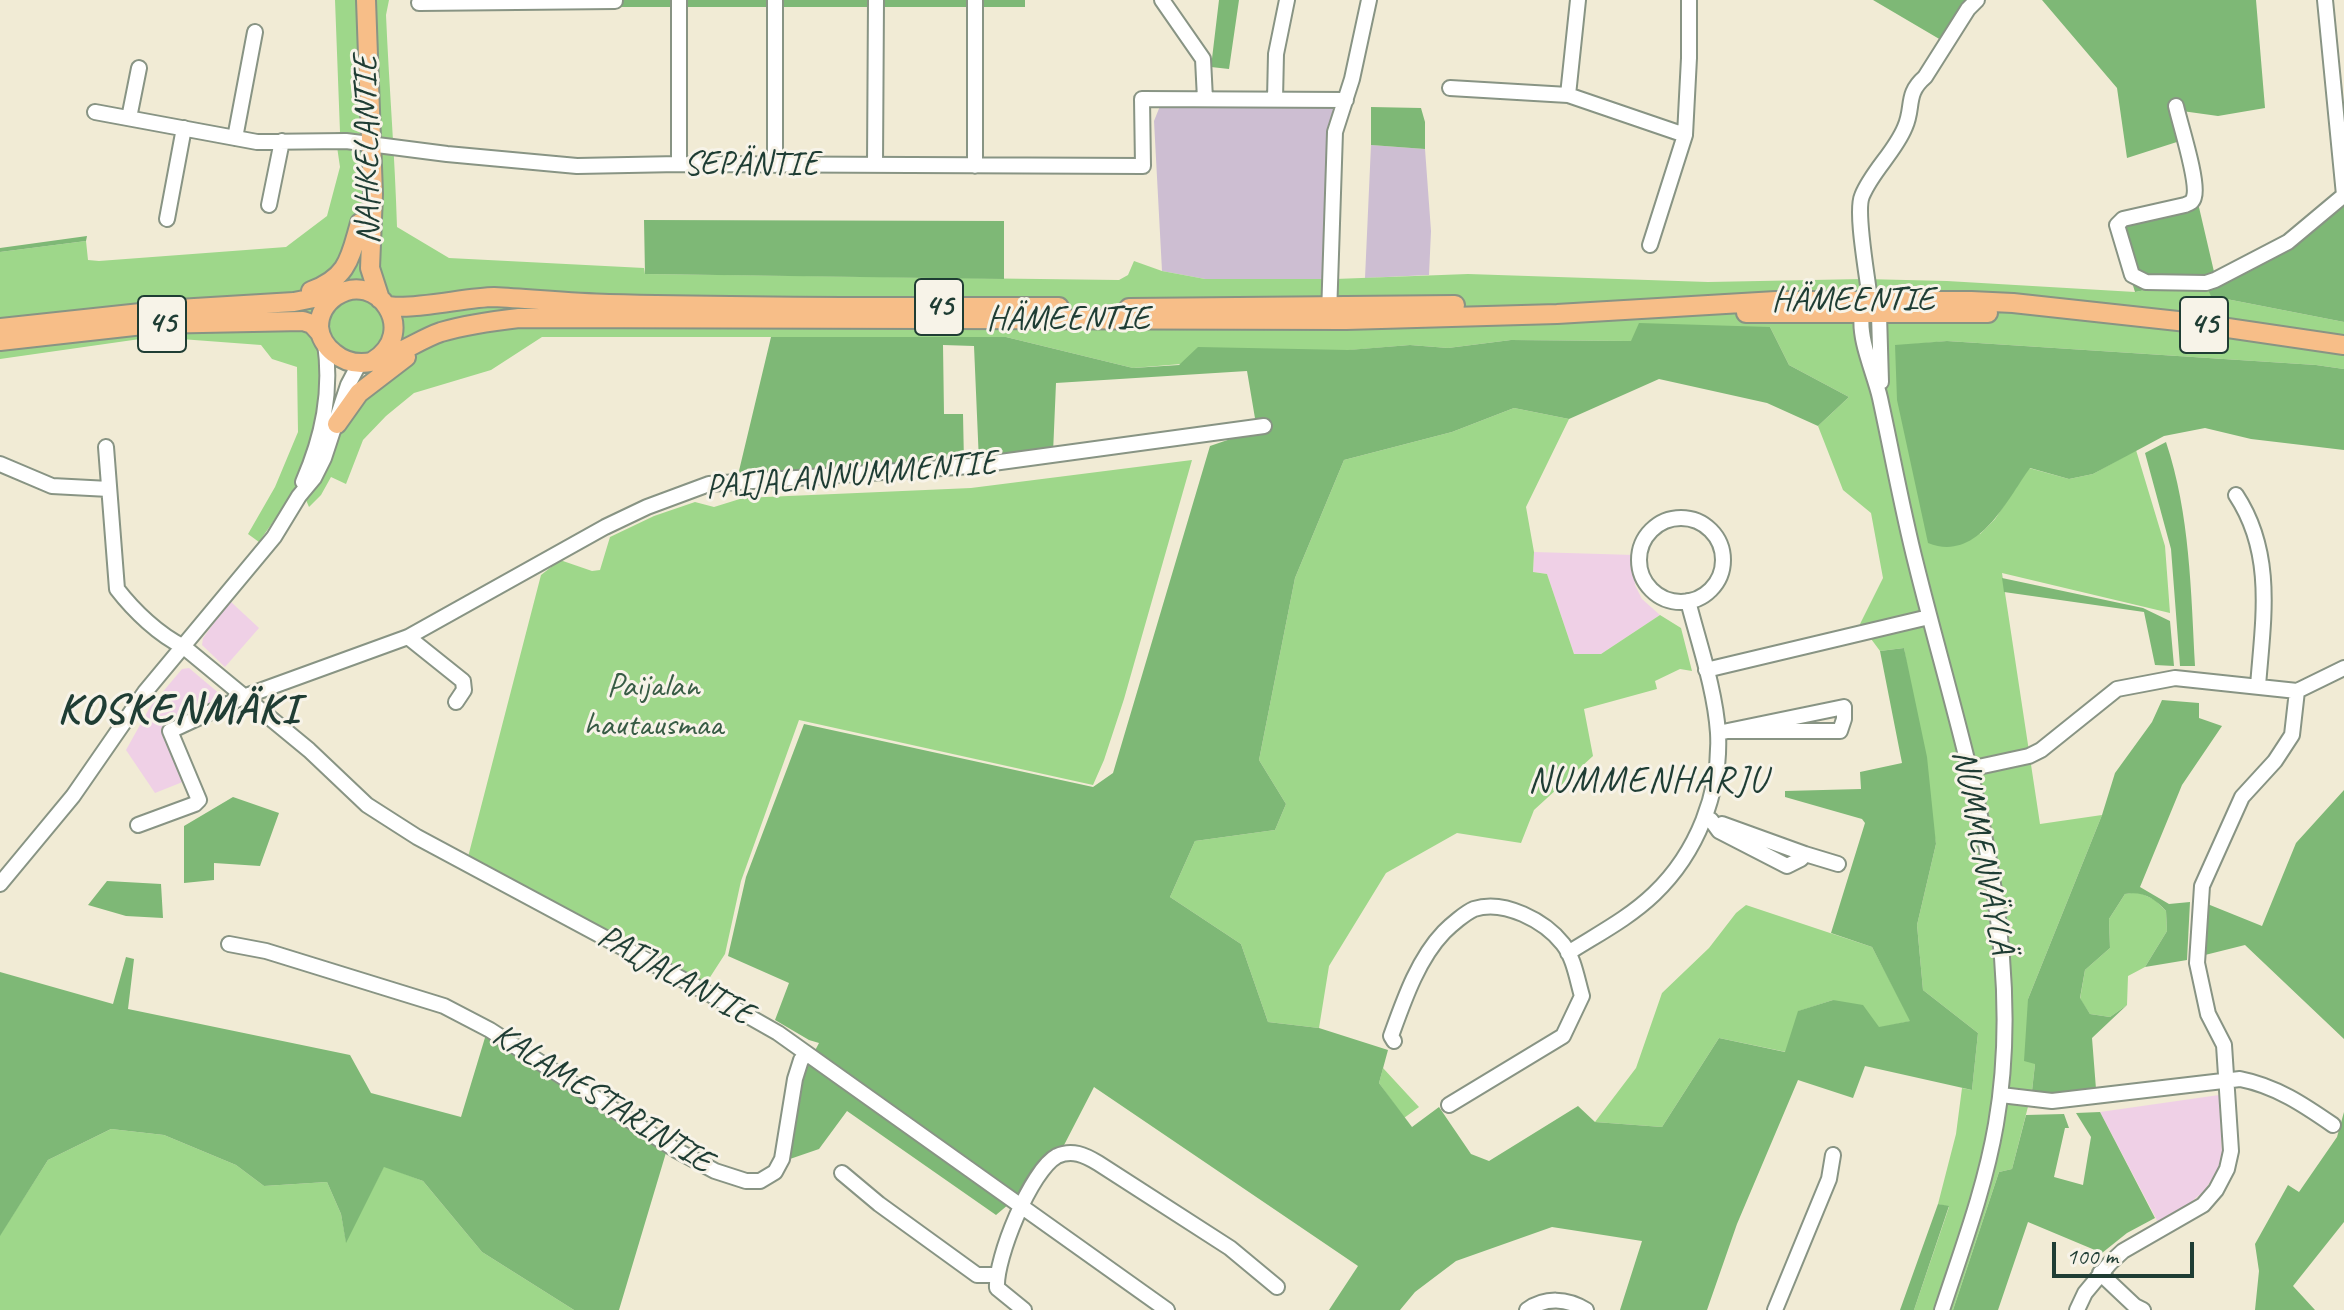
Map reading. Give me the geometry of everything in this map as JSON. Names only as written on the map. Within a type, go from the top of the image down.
[{"type":"main road","name":"NAHKELANTIE","points":[[357,0],[366,143],[373,194],[370,268],[383,302]]},
{"type":"main road","name":"NAHKELANTIE","points":[[346,291],[355,281],[359,266],[366,143],[366,0]]},
{"type":"main road","points":[[277,304],[321,287],[342,272],[350,259],[360,223]]},
{"type":"main road","points":[[323,338],[322,311],[331,300],[346,291]]},
{"type":"main road","name":"45","points":[[0,328],[166,310],[277,304],[346,291],[367,291],[383,302]]},
{"type":"main road","name":"HÄMEENTIE","points":[[383,302],[393,308],[461,298],[493,297],[681,305],[1198,308],[1329,313]]},
{"type":"main road","name":"HÄMEENTIE","points":[[366,362],[398,353],[442,332],[498,320],[537,317],[1329,313],[1556,306],[1634,308],[1776,301],[1870,310],[2063,310],[2187,322],[2344,345]]},
{"type":"main road","points":[[366,362],[386,352],[394,333],[393,317],[383,302]]},
{"type":"main road","name":"45","points":[[0,341],[119,326],[303,321],[312,324],[339,357],[366,362]]},
{"type":"main road","points":[[337,424],[369,384],[402,359],[459,329]]},
{"type":"street","points":[[679,0],[679,164]]},
{"type":"street","points":[[775,0],[775,165]]},
{"type":"street","points":[[875,165],[876,0]]},
{"type":"street","points":[[975,0],[975,166]]},
{"type":"street","points":[[1162,0],[1203,59],[1205,99],[1346,100]]},
{"type":"street","points":[[1275,99],[1276,54],[1287,0]]},
{"type":"street","points":[[1329,313],[1335,132],[1346,100],[1369,0]]},
{"type":"street","points":[[1568,95],[1578,0]]},
{"type":"street","points":[[1650,245],[1685,135],[1689,0]]},
{"type":"street","name":"NUMMENVÄYLÄ","points":[[1942,1310],[1987,1171],[2001,1095],[2006,1027],[2005,962],[1969,769],[1897,485],[1880,395],[1865,339],[1870,310],[1859,203],[1904,131],[1909,117],[1910,96],[1917,83],[1925,77],[1968,9],[1977,0]]},
{"type":"street","points":[[2176,106],[2195,195],[2185,205],[2123,219],[2117,225],[2132,275],[2146,282],[2206,283],[2288,242],[2343,196],[2325,0]]},
{"type":"street","points":[[419,3],[615,1]]},
{"type":"street","points":[[235,138],[255,32]]},
{"type":"street","points":[[129,118],[139,68]]},
{"type":"street","points":[[1450,88],[1568,95],[1685,135]]},
{"type":"street","name":"SEPÄNTIE","points":[[95,112],[257,142],[366,143],[577,166],[1143,166],[1142,99],[1205,99]]},
{"type":"street","points":[[167,219],[184,128]]},
{"type":"street","points":[[269,205],[282,141]]},
{"type":"street","points":[[299,496],[327,403],[329,371],[323,338]]},
{"type":"street","points":[[0,884],[65,808],[145,692],[274,537],[314,478],[337,424],[348,385],[366,362]]},
{"type":"street","name":"PAIJALANNUMMENTIE","points":[[138,825],[199,800],[170,731],[243,697],[408,637],[605,527],[647,507],[709,484],[971,466],[1264,426]]},
{"type":"street","name":"PAIJALANTIE","points":[[106,447],[117,589],[170,640],[184,647],[309,750],[367,805],[417,837],[778,1033],[1167,1310]]},
{"type":"street","points":[[0,464],[52,486],[109,489]]},
{"type":"street","points":[[2236,495],[2250,515],[2264,573],[2258,686]]},
{"type":"street","points":[[1688,519],[1704,525],[1716,537],[1722,554],[1722,570],[1715,584],[1702,596],[1688,601],[1672,601],[1657,594],[1646,582],[1640,568],[1644,541],[1657,526],[1670,520],[1688,519]]},
{"type":"street","points":[[1568,953],[1625,918],[1656,892],[1679,866],[1708,819],[1724,732],[1688,601]]},
{"type":"street","points":[[1706,670],[1929,617]]},
{"type":"street","points":[[408,637],[463,681],[464,690],[456,702]]},
{"type":"street","points":[[1969,769],[2041,750],[2117,689],[2175,678],[2297,691],[2344,668]]},
{"type":"street","points":[[2077,1310],[2100,1273],[2123,1251],[2203,1205],[2216,1190],[2227,1169],[2231,1151],[2224,1045],[2208,1014],[2197,963],[2202,886],[2242,797],[2275,761],[2292,735],[2297,691]]},
{"type":"street","points":[[1844,707],[1840,731],[1724,732],[1844,707]]},
{"type":"street","points":[[1708,819],[1719,831],[1787,866],[1805,854],[1838,864]]},
{"type":"street","points":[[1394,1041],[1391,1036],[1402,1004],[1421,964],[1445,931],[1474,910],[1506,909],[1549,929],[1568,953],[1582,996],[1563,1036],[1449,1105]]},
{"type":"street","name":"KALAMESTARINTIE","points":[[229,944],[266,951],[444,1006],[481,1024],[676,1150],[715,1171],[746,1181],[760,1181],[775,1172],[782,1159],[795,1079],[801,1060],[807,1054]]},
{"type":"street","points":[[2001,1095],[2052,1101],[2240,1079],[2293,1098],[2333,1125]]},
{"type":"street","points":[[1024,1310],[997,1288],[996,1275],[1012,1225],[1046,1166],[1056,1157],[1070,1152],[1084,1155],[1230,1248],[1277,1287]]},
{"type":"street","points":[[1775,1310],[1829,1179],[1833,1155]]},
{"type":"street","points":[[842,1173],[879,1204],[977,1275],[996,1275]]},
{"type":"street","points":[[2100,1273],[2143,1310]]},
{"type":"street","points":[[1527,1310],[1544,1300],[1561,1300],[1586,1310]]},
{"type":"shaded area","points":[[1160,106],[1333,107],[1325,279],[1205,279],[1162,271],[1154,121]]},
{"type":"shaded area","points":[[1371,145],[1425,149],[1431,231],[1429,275],[1365,278]]},
{"type":"shaded area","points":[[1534,552],[1634,555],[1635,585],[1642,599],[1660,615],[1601,654],[1574,654],[1547,574],[1533,572]]},
{"type":"shaded area","points":[[230,601],[259,628],[225,667],[202,645],[203,638]]},
{"type":"shaded area","points":[[189,668],[227,700],[165,727],[185,781],[155,793],[126,750],[150,707],[182,669]]},
{"type":"shaded area","points":[[2219,1095],[2222,1154],[2218,1170],[2204,1191],[2184,1208],[2158,1222],[2100,1112]]},
{"type":"green space","points":[[335,0],[389,0],[386,15],[397,227],[449,258],[644,268],[645,274],[1119,280],[1128,275],[1134,261],[1162,271],[1205,279],[1335,279],[1468,274],[1708,282],[1864,279],[2135,292],[2203,279],[2213,284],[2211,296],[2344,322],[2344,369],[1947,341],[1895,346],[1980,534],[1995,519],[2029,468],[2069,479],[2093,474],[2136,450],[2165,546],[2170,613],[2002,573],[2040,824],[2102,815],[2028,999],[2035,1064],[2032,1091],[2012,1169],[1999,1172],[1953,1310],[1914,1310],[1949,1207],[1938,1204],[1956,1134],[1962,1088],[1972,1090],[1978,1033],[1923,990],[1917,925],[1936,844],[1904,648],[1880,651],[1860,624],[1883,578],[1871,513],[1843,490],[1818,426],[1849,397],[1789,365],[1770,327],[1631,341],[1511,340],[1448,348],[1410,345],[1133,368],[1006,337],[542,337],[491,370],[414,393],[363,440],[346,484],[331,477],[321,495],[309,507],[306,500],[325,470],[347,420],[381,379],[317,347],[325,380],[306,465],[293,493],[259,542],[248,534],[275,487],[298,432],[297,367],[272,359],[261,345],[154,337],[0,359],[0,252],[86,241],[88,260],[99,261],[286,247],[327,216],[340,167],[335,133],[340,132]]},
{"type":"green space","points":[[577,0],[1025,0],[1025,7],[577,7]]},
{"type":"green space","points":[[1219,0],[1239,0],[1229,69],[1211,67]]},
{"type":"green space","points":[[1873,0],[1974,0],[1941,40]]},
{"type":"green space","points":[[2042,0],[2256,0],[2265,108],[2218,116],[2182,111],[2180,141],[2127,158],[2117,88]]},
{"type":"green space","points":[[1371,107],[1421,108],[1425,122],[1425,149],[1371,145]]},
{"type":"green space","points":[[2344,193],[2344,322],[2211,296],[2203,279],[2135,292],[2113,221],[2198,203],[2215,276],[2279,245]]},
{"type":"green space","points":[[644,220],[1004,221],[1004,279],[645,274]]},
{"type":"green space","points":[[87,236],[86,241],[0,252],[0,248]]},
{"type":"green space","points":[[1639,323],[1770,327],[1789,365],[1849,397],[1818,426],[1767,403],[1659,379],[1569,419],[1514,408],[1452,432],[1344,460],[1295,578],[1259,760],[1286,804],[1275,830],[1195,841],[1170,897],[1241,944],[1268,1022],[1319,1028],[1388,1050],[1379,1083],[1412,1127],[1439,1107],[1471,1154],[1489,1161],[1578,1106],[1595,1122],[1662,1127],[1719,1038],[1785,1052],[1798,1011],[1833,1000],[1863,1005],[1879,1027],[1910,1021],[1872,947],[1831,933],[1865,823],[1862,819],[1785,797],[1785,791],[1861,789],[1860,772],[1902,763],[1880,651],[1904,648],[1927,757],[1936,844],[1917,925],[1923,990],[1978,1033],[1972,1090],[1865,1066],[1853,1098],[1798,1080],[1737,1224],[1707,1310],[1620,1310],[1642,1241],[1552,1227],[1456,1261],[1415,1292],[1400,1310],[1329,1310],[1358,1266],[1094,1087],[1062,1149],[1028,1188],[996,1215],[847,1111],[819,1149],[787,1160],[802,1075],[819,1043],[775,1020],[789,983],[728,956],[746,877],[804,724],[1093,787],[1113,773],[1210,446],[1257,430],[1247,371],[1056,383],[1053,453],[979,462],[974,346],[943,345],[944,414],[963,414],[964,463],[738,475],[771,337],[1006,337],[1133,368],[1179,365],[1198,347],[1348,350],[1410,345],[1448,348],[1511,340],[1631,341]]},
{"type":"green space","points":[[1947,341],[2344,369],[2344,450],[2251,439],[2205,428],[2164,436],[2093,474],[2069,479],[2030,468],[2000,512],[1976,537],[1946,547],[1928,543],[1897,400],[1895,345]]},
{"type":"green space","points":[[1514,408],[1569,419],[1526,507],[1534,552],[1533,572],[1547,574],[1574,654],[1601,654],[1660,615],[1681,628],[1692,671],[1680,669],[1655,681],[1657,689],[1584,709],[1593,756],[1534,810],[1521,843],[1457,833],[1386,873],[1329,966],[1319,1028],[1268,1022],[1241,944],[1170,897],[1195,841],[1275,830],[1286,804],[1259,760],[1295,578],[1344,460],[1452,432]]},
{"type":"green space","points":[[2166,442],[2185,525],[2195,666],[2180,666],[2171,549],[2145,453]]},
{"type":"green space","name":"Paijalan hautausmaa","points":[[1192,460],[1124,699],[1093,785],[799,720],[741,881],[725,954],[705,985],[468,857],[541,575],[560,560],[592,571],[600,570],[610,537],[654,516],[695,502],[714,507],[743,498],[971,488]]},
{"type":"green space","points":[[2002,578],[2143,608],[2170,621],[2174,666],[2155,665],[2144,612],[2004,592]]},
{"type":"green space","points":[[2162,700],[2199,703],[2199,718],[2222,726],[2182,785],[2140,887],[2169,904],[2190,902],[2187,960],[2145,967],[2167,931],[2166,911],[2148,896],[2125,894],[2109,919],[2110,948],[2085,970],[2080,998],[2090,1014],[2110,1017],[2127,1005],[2092,1038],[2096,1089],[2053,1093],[2032,1091],[2035,1064],[2024,1061],[2028,999],[2102,815],[2115,773],[2152,722]]},
{"type":"green space","points":[[2344,790],[2344,1039],[2245,945],[2201,956],[2205,903],[2262,926],[2296,843]]},
{"type":"green space","points":[[233,797],[279,813],[260,866],[214,863],[214,880],[184,883],[184,826]]},
{"type":"green space","points":[[107,881],[161,884],[163,918],[126,916],[88,905]]},
{"type":"green space","points":[[2138,892],[2155,900],[2166,911],[2167,931],[2145,967],[2128,976],[2127,1005],[2110,1017],[2090,1014],[2080,999],[2085,970],[2110,948],[2109,919],[2125,894]]},
{"type":"green space","points":[[1746,905],[1872,947],[1911,1021],[1878,1028],[1833,1000],[1799,1011],[1786,1052],[1719,1038],[1662,1127],[1595,1122],[1636,1068],[1662,993],[1709,948]]},
{"type":"green space","points":[[126,957],[134,959],[128,1009],[350,1055],[371,1093],[461,1117],[487,1031],[668,1146],[619,1310],[574,1310],[482,1252],[423,1181],[384,1167],[346,1243],[341,1214],[327,1182],[264,1186],[236,1165],[164,1135],[111,1129],[48,1160],[0,1236],[0,972],[113,1004]]},
{"type":"green space","points":[[1383,1068],[1419,1107],[1404,1118],[1379,1083]]},
{"type":"green space","points":[[2100,1112],[2155,1218],[2127,1233],[2102,1253],[2028,1222],[1998,1310],[1953,1310],[1999,1172],[2012,1169],[2026,1115],[2064,1114],[2069,1128],[2065,1128],[2054,1177],[2083,1185],[2091,1137],[2076,1113]]},
{"type":"green space","points":[[2344,1112],[2344,1222],[2293,1286],[2315,1310],[2255,1310],[2259,1271],[2255,1244],[2288,1185],[2299,1192],[2337,1137]]},
{"type":"green space","points":[[111,1129],[164,1135],[236,1165],[264,1186],[327,1182],[341,1214],[346,1241],[384,1166],[423,1181],[482,1252],[574,1310],[0,1310],[0,1235],[48,1160]]},
{"type":"green space","points":[[1938,1204],[1949,1206],[1914,1310],[1900,1310]]},
{"type":"district","name":"KOSKENMÄKI","points":[[179,711]]},
{"type":"district","name":"NUMMENHARJU","points":[[1648,782]]}]
